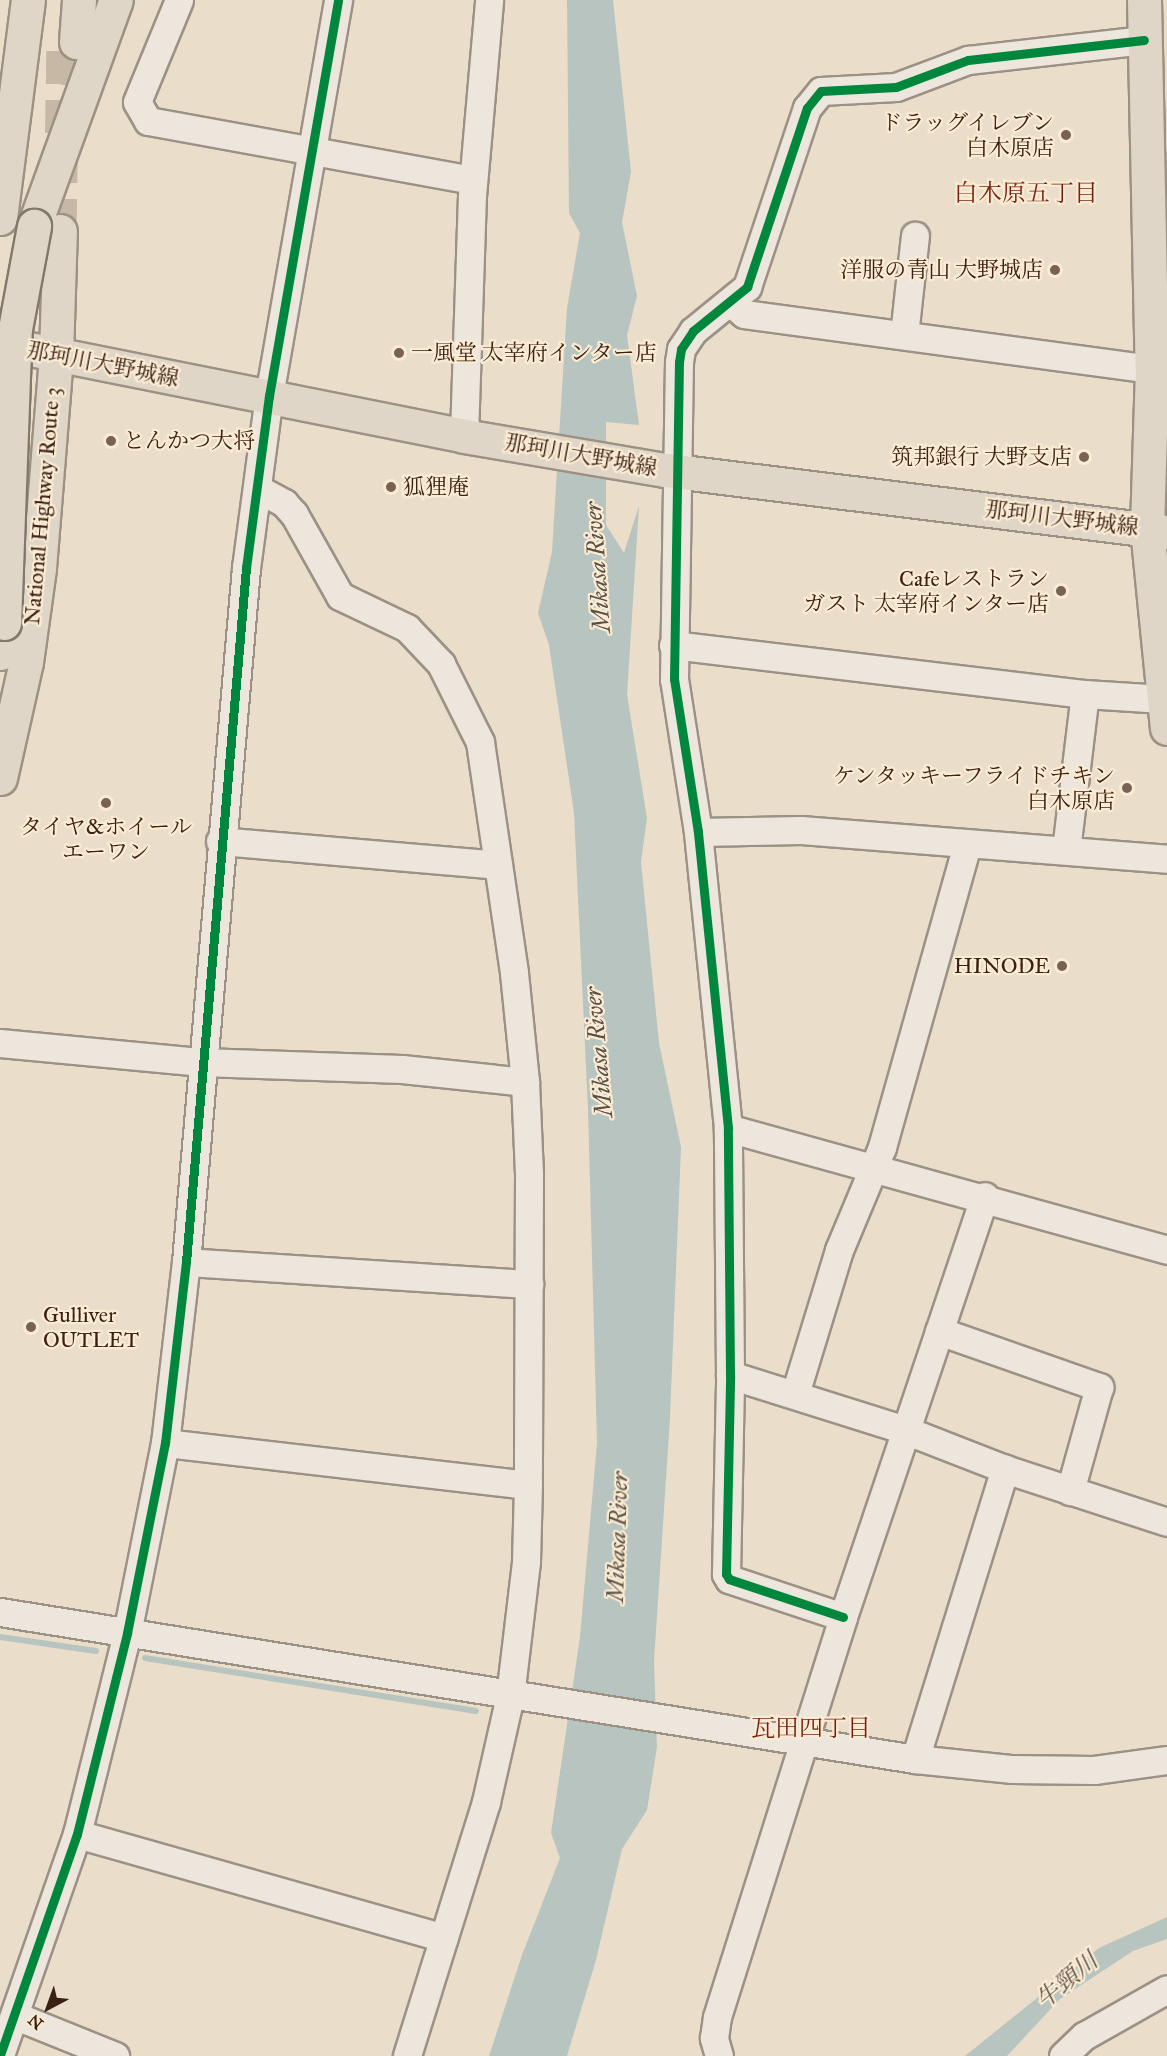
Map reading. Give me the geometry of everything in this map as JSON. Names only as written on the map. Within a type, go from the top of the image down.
[{"type":"main road","points":[[0,218],[28,0]]},
{"type":"main road","points":[[64,0],[70,42],[79,0]]},
{"type":"main road","points":[[2,638],[15,329],[116,0]]},
{"type":"main road","points":[[1143,0],[1157,530],[1166,715]]},
{"type":"main road","name":"National Highway Route 3","points":[[0,778],[26,662],[39,568],[56,355],[47,228]]},
{"type":"main road","name":"那珂川大野城線","points":[[0,343],[464,436],[505,441],[673,471],[1157,530]]},
{"type":"street","points":[[178,0],[137,102],[148,122],[473,180]]},
{"type":"street","points":[[0,2055],[16,2016],[77,1834],[127,1633],[165,1443],[186,1262],[220,841],[246,568],[270,396],[338,0]]},
{"type":"street","points":[[464,436],[473,180],[489,0]]},
{"type":"street","points":[[843,1617],[729,1579],[726,1574],[730,1375],[728,1128],[698,832],[678,723],[673,645],[673,471],[681,349],[693,331],[731,303],[747,287],[807,108],[821,91],[896,87],[968,60],[1144,40]]},
{"type":"street","points":[[904,335],[915,236]]},
{"type":"street","points":[[731,303],[744,314],[1152,369]]},
{"type":"street","points":[[258,489],[284,503],[294,514],[340,596],[407,628],[441,664],[480,742],[525,1082],[529,1284],[528,1485],[526,1562],[510,1696],[486,1802],[407,2056]]},
{"type":"street","points":[[673,645],[1085,694],[1166,715]]},
{"type":"street","points":[[1066,850],[1085,694]]},
{"type":"street","points":[[698,832],[801,830],[1167,858]]},
{"type":"street","points":[[220,841],[498,865]]},
{"type":"street","points":[[795,1394],[838,1250],[875,1167],[967,844]]},
{"type":"street","points":[[0,1043],[202,1062],[402,1069],[525,1082]]},
{"type":"street","points":[[728,1128],[985,1196],[1167,1250]]},
{"type":"street","points":[[719,2056],[714,2038],[717,2017],[843,1617],[985,1196]]},
{"type":"street","points":[[186,1262],[529,1284]]},
{"type":"street","points":[[939,1331],[1098,1387],[1070,1491]]},
{"type":"street","points":[[730,1375],[905,1430],[1005,1469],[1167,1522]]},
{"type":"street","points":[[165,1443],[528,1485]]},
{"type":"street","points":[[915,1758],[1005,1469]]},
{"type":"street","points":[[0,1612],[510,1696],[915,1758],[1012,1769],[1094,1770],[1167,1760]]},
{"type":"street","points":[[77,1834],[444,1938]]},
{"type":"street","points":[[1063,2056],[1083,2036],[1167,1989]]},
{"type":"street","points":[[16,2016],[115,2056]]},
{"type":"water","name":"Mikasa River","points":[[567,0],[613,0],[631,172],[622,222],[637,296],[627,335],[639,425],[606,422],[606,525],[624,553],[639,506],[627,695],[647,818],[641,862],[659,1043],[681,1147],[670,1418],[654,1661],[657,1747],[647,1810],[622,1849],[596,1960],[567,2056],[489,2056],[522,1955],[560,1858],[551,1833],[580,1637],[597,1443],[588,1109],[574,813],[549,645],[538,613],[552,552],[567,308],[580,233],[569,213]]},
{"type":"water","name":"牛頸川","points":[[1167,1917],[1167,1939],[1133,1951],[1060,1999],[1007,2056],[965,2056],[1099,1948]]},
{"type":"waterway","points":[[0,1637],[96,1651]]},
{"type":"waterway","points":[[145,1658],[476,1711]]},
{"type":"tunnel","points":[[60,231],[63,42]]},
{"type":"cycle path","points":[[0,2055],[77,1834],[127,1633],[165,1443],[186,1262],[246,568],[269,396],[338,0]]},
{"type":"cycle path","points":[[843,1617],[729,1579],[726,1574],[730,1375],[728,1128],[698,832],[674,679],[681,349],[693,331],[747,287],[807,108],[821,91],[896,87],[968,60],[1144,40]]},
{"type":"place","name":"ドラッグイレブン 白木原店","points":[[1066,135]]},
{"type":"place","name":"洋服の青山 大野城店","points":[[1055,270]]},
{"type":"place","name":"一風堂 太宰府インター店","points":[[399,353]]},
{"type":"place","name":"とんかつ大将","points":[[111,441]]},
{"type":"place","name":"筑邦銀行 大野支店","points":[[1084,457]]},
{"type":"place","name":"狐狸庵","points":[[391,487]]},
{"type":"place","name":"Cafeレストラン ガスト 太宰府インター店","points":[[1061,591]]},
{"type":"place","name":"ケンタッキーフライドチキン 白木原店","points":[[1127,788]]},
{"type":"place","name":"タイヤ&ホイール エーワン","points":[[106,803]]},
{"type":"place","name":"HINODE","points":[[1062,966]]},
{"type":"place","name":"Gulliver OUTLET","points":[[31,1327]]},
{"type":"district","name":"白木原五丁目","points":[[1026,194]]},
{"type":"district","name":"瓦田四丁目","points":[[811,1729]]}]
